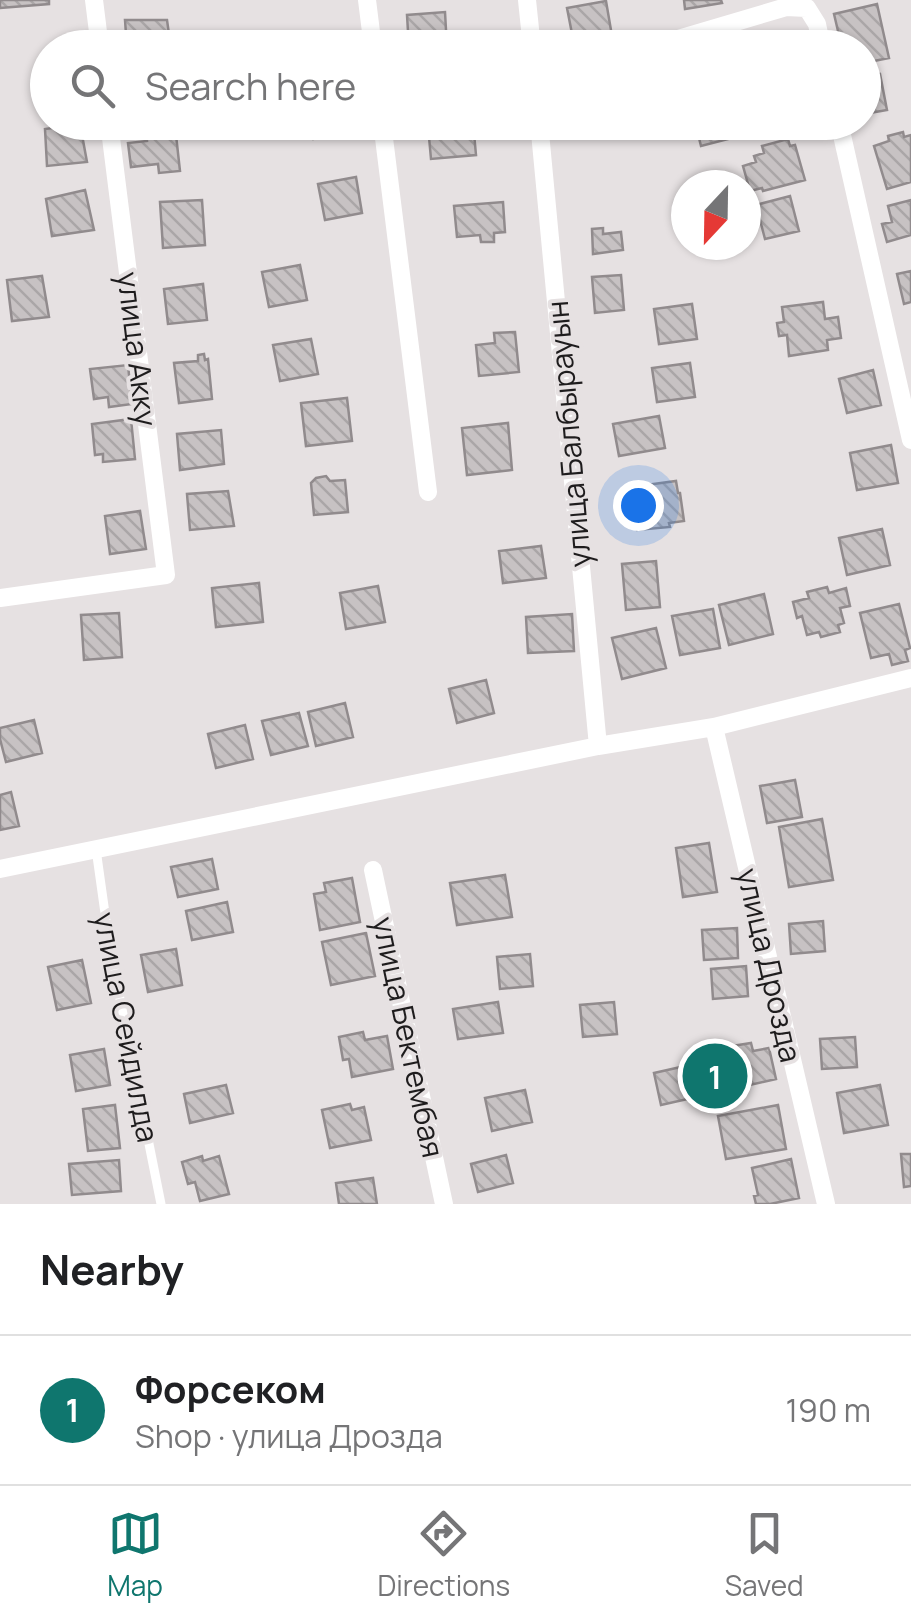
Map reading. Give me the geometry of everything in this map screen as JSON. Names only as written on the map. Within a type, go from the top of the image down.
[{"type":"street","points":[[94,0],[98,30]]},
{"type":"street","points":[[367,0],[371,30]]},
{"type":"street","points":[[527,0],[530,30]]},
{"type":"street","points":[[709,30],[786,7],[807,8],[818,30]]},
{"type":"street","name":"улица Акку","points":[[0,598],[166,574],[111,140]]},
{"type":"street","points":[[384,140],[428,492]]},
{"type":"street","name":"улица Балбырауын","points":[[541,140],[598,746]]},
{"type":"street","points":[[843,140],[911,440]]},
{"type":"street","points":[[0,870],[598,746],[714,727],[911,678]]},
{"type":"street","name":"улица Дрозда","points":[[714,727],[826,1204]]},
{"type":"street","name":"улица Бектембая","points":[[373,870],[444,1204]]},
{"type":"lane","name":"улица Сейдилда","points":[[96,849],[110,949],[161,1204]]},
{"type":"building","points":[[0,0],[49,0],[49,4],[0,8]]},
{"type":"building","points":[[684,0],[721,0],[722,3],[685,9]]},
{"type":"building","points":[[606,1],[611,30],[571,30],[567,8]]},
{"type":"building","points":[[877,4],[889,58],[881,60],[881,30],[838,30],[834,14]]},
{"type":"building","points":[[445,12],[446,30],[408,30],[407,15]]},
{"type":"building","points":[[125,20],[167,20],[168,30],[126,30]]},
{"type":"building","points":[[881,79],[887,110],[881,111]]},
{"type":"building","points":[[903,132],[904,137],[911,135],[911,182],[887,189],[874,146]]},
{"type":"building","points":[[46,140],[83,140],[87,162],[47,166]]},
{"type":"building","points":[[177,140],[180,171],[159,173],[158,164],[131,167],[128,143]]},
{"type":"building","points":[[429,140],[475,140],[476,155],[431,159]]},
{"type":"building","points":[[700,140],[724,140],[701,146]]},
{"type":"building","points":[[788,140],[790,146],[795,145],[805,180],[763,191],[761,170],[744,170],[743,166],[756,162],[754,156],[764,153],[762,146]]},
{"type":"building","points":[[356,177],[362,213],[325,220],[318,184]]},
{"type":"building","points":[[85,190],[94,230],[52,236],[46,199]]},
{"type":"building","points":[[790,196],[799,231],[765,239],[761,204]]},
{"type":"building","points":[[202,200],[205,245],[163,248],[160,202]]},
{"type":"building","points":[[911,200],[911,235],[887,242],[882,224],[892,222],[888,206]]},
{"type":"building","points":[[503,202],[505,232],[494,233],[494,242],[481,242],[480,235],[457,237],[454,206]]},
{"type":"building","points":[[603,228],[603,234],[621,232],[623,250],[593,254],[592,229]]},
{"type":"building","points":[[300,265],[307,300],[269,307],[262,272]]},
{"type":"building","points":[[911,271],[911,302],[904,304],[897,274]]},
{"type":"building","points":[[621,275],[624,310],[595,313],[592,277]]},
{"type":"building","points":[[42,276],[49,317],[12,321],[7,280]]},
{"type":"building","points":[[203,284],[207,320],[168,324],[164,289]]},
{"type":"building","points":[[823,302],[825,319],[838,317],[841,338],[827,340],[828,350],[789,356],[787,335],[779,336],[777,323],[784,322],[782,307]]},
{"type":"building","points":[[692,304],[697,339],[659,344],[654,309]]},
{"type":"building","points":[[515,332],[519,372],[479,376],[476,345],[495,343],[494,333]]},
{"type":"building","points":[[311,339],[318,374],[280,381],[273,345]]},
{"type":"building","points":[[204,354],[208,359],[212,399],[179,403],[174,363],[198,361],[198,355]]},
{"type":"building","points":[[690,363],[695,397],[657,402],[652,368]]},
{"type":"building","points":[[128,365],[132,404],[109,407],[108,397],[94,399],[90,369]]},
{"type":"building","points":[[873,370],[881,405],[847,413],[839,379]]},
{"type":"building","points":[[347,398],[352,441],[306,446],[301,403]]},
{"type":"building","points":[[659,416],[665,448],[619,456],[613,424]]},
{"type":"building","points":[[131,419],[135,459],[103,462],[103,454],[95,455],[92,424]]},
{"type":"building","points":[[508,423],[512,470],[467,475],[462,428]]},
{"type":"building","points":[[221,430],[224,464],[180,470],[177,434]]},
{"type":"building","points":[[891,445],[898,483],[857,490],[850,453]]},
{"type":"building","points":[[326,476],[330,481],[345,480],[348,512],[314,515],[311,483]]},
{"type":"building","points":[[676,481],[684,521],[669,523],[670,527],[637,530],[631,487]]},
{"type":"building","points":[[228,491],[234,526],[190,530],[187,494]]},
{"type":"building","points":[[140,511],[146,549],[110,554],[105,516]]},
{"type":"building","points":[[882,529],[890,565],[847,575],[839,538]]},
{"type":"building","points":[[541,546],[546,578],[503,583],[499,551]]},
{"type":"building","points":[[656,561],[660,607],[626,610],[622,564]]},
{"type":"building","points":[[259,583],[263,622],[216,627],[212,588]]},
{"type":"building","points":[[378,586],[385,622],[346,629],[340,593]]},
{"type":"building","points":[[827,587],[829,593],[846,588],[850,606],[840,608],[844,623],[838,625],[840,632],[821,637],[819,632],[807,635],[793,602],[809,598],[807,592]]},
{"type":"building","points":[[764,594],[773,634],[729,645],[719,605]]},
{"type":"building","points":[[899,604],[910,648],[905,650],[908,661],[892,665],[889,654],[871,658],[860,613]]},
{"type":"building","points":[[713,609],[720,648],[680,655],[672,616]]},
{"type":"building","points":[[119,613],[122,657],[84,660],[81,615]]},
{"type":"building","points":[[572,614],[574,651],[528,653],[526,617]]},
{"type":"building","points":[[656,628],[666,668],[622,679],[612,638]]},
{"type":"building","points":[[486,680],[494,713],[457,723],[449,689]]},
{"type":"building","points":[[345,703],[353,737],[316,746],[308,712]]},
{"type":"building","points":[[299,713],[308,746],[271,755],[262,721]]},
{"type":"building","points":[[34,720],[42,753],[6,762],[0,728]]},
{"type":"building","points":[[245,725],[253,759],[216,768],[208,734]]},
{"type":"building","points":[[795,780],[802,817],[767,823],[760,786]]},
{"type":"building","points":[[11,792],[19,826],[0,830],[0,795]]},
{"type":"building","points":[[822,819],[833,880],[789,887],[779,827]]},
{"type":"building","points":[[709,843],[717,892],[683,897],[676,848]]},
{"type":"building","points":[[212,859],[218,889],[178,897],[171,867]]},
{"type":"building","points":[[505,875],[512,917],[457,925],[450,883]]},
{"type":"building","points":[[352,878],[360,922],[320,930],[314,894],[326,892],[324,883]]},
{"type":"building","points":[[227,902],[233,932],[192,940],[186,911]]},
{"type":"building","points":[[823,921],[825,951],[791,954],[789,924]]},
{"type":"building","points":[[737,928],[738,958],[704,960],[702,930]]},
{"type":"building","points":[[366,933],[375,976],[331,985],[322,942]]},
{"type":"building","points":[[176,949],[182,985],[148,992],[141,955]]},
{"type":"building","points":[[530,954],[533,986],[500,989],[497,957]]},
{"type":"building","points":[[82,960],[91,1003],[57,1010],[48,967]]},
{"type":"building","points":[[746,966],[748,996],[713,999],[711,969]]},
{"type":"building","points":[[498,1002],[503,1033],[458,1039],[453,1009]]},
{"type":"building","points":[[614,1002],[617,1034],[583,1037],[580,1005]]},
{"type":"building","points":[[363,1032],[365,1040],[387,1036],[393,1069],[352,1077],[349,1059],[343,1060],[339,1037]]},
{"type":"building","points":[[855,1037],[857,1067],[822,1069],[820,1039]]},
{"type":"building","points":[[751,1043],[753,1051],[769,1048],[776,1079],[661,1105],[654,1073],[734,1055],[732,1046]]},
{"type":"building","points":[[104,1049],[110,1085],[76,1091],[70,1055]]},
{"type":"building","points":[[226,1085],[233,1113],[190,1123],[184,1094]]},
{"type":"building","points":[[880,1085],[888,1125],[844,1133],[837,1093]]},
{"type":"building","points":[[525,1090],[532,1122],[492,1131],[485,1098]]},
{"type":"building","points":[[350,1104],[352,1110],[364,1107],[371,1140],[330,1148],[322,1110]]},
{"type":"building","points":[[115,1105],[120,1148],[88,1151],[83,1109]]},
{"type":"building","points":[[778,1105],[786,1149],[726,1159],[718,1116]]},
{"type":"building","points":[[901,1154],[911,1154],[911,1186],[904,1187]]},
{"type":"building","points":[[506,1155],[513,1183],[478,1192],[471,1164]]},
{"type":"building","points":[[202,1156],[203,1161],[219,1156],[229,1194],[200,1201],[195,1182],[188,1184],[182,1162]]},
{"type":"building","points":[[791,1159],[799,1198],[756,1204],[752,1168]]},
{"type":"building","points":[[119,1160],[121,1191],[72,1195],[69,1164]]},
{"type":"building","points":[[373,1178],[377,1204],[339,1204],[336,1183]]},
{"type":"place","name":"Форсеком","points":[[715,1076]]}]
